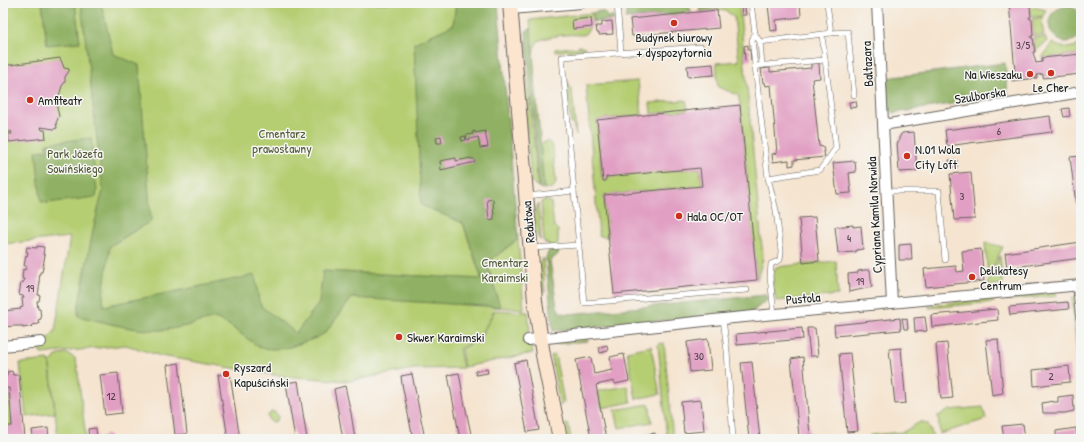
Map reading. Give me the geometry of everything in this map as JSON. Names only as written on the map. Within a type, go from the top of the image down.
[{"type":"street","points":[[510,6],[581,3]]},
{"type":"street","name":"Baltazara","points":[[877,3],[883,125]]},
{"type":"street","name":"Redutowa","points":[[510,6],[535,301],[534,339],[560,439]]},
{"type":"street","name":"Szulborska","points":[[883,125],[1081,92]]},
{"type":"street","name":"Cypriana Kamila Norwida","points":[[883,125],[892,303]]},
{"type":"street","points":[[1080,285],[1081,316]]},
{"type":"street","name":"Pustola","points":[[534,339],[723,319],[1080,285]]},
{"type":"street","points":[[3,346],[41,342]]},
{"type":"lane","points":[[617,3],[621,53]]},
{"type":"lane","points":[[751,3],[755,34],[760,42],[762,65]]},
{"type":"lane","points":[[827,3],[831,33]]},
{"type":"lane","points":[[760,42],[848,32],[854,95]]},
{"type":"lane","points":[[755,34],[752,40],[768,178],[776,210],[781,251],[780,260],[771,264],[770,277],[774,314]]},
{"type":"lane","points":[[768,178],[820,170],[836,148],[822,35]]},
{"type":"lane","points":[[701,47],[562,57],[584,303],[747,290]]},
{"type":"lane","points":[[755,66],[825,60]]},
{"type":"lane","points":[[526,196],[574,191]]},
{"type":"lane","points":[[886,191],[938,191],[945,260]]},
{"type":"lane","points":[[530,248],[579,245]]},
{"type":"lane","points":[[723,319],[727,351],[733,439]]},
{"type":"green space","points":[[3,3],[456,3],[453,25],[463,223],[482,280],[495,291],[487,263],[518,239],[524,309],[494,307],[490,320],[481,332],[471,342],[459,349],[463,368],[414,369],[349,381],[280,376],[161,356],[126,345],[41,354],[38,346],[45,344],[47,339],[55,331],[70,237],[3,244]]},
{"type":"green space","points":[[42,3],[75,3],[80,42],[47,45]]},
{"type":"green space","points":[[81,3],[101,3],[113,54],[139,65],[151,221],[110,246],[103,295],[104,306],[255,275],[259,302],[262,307],[296,333],[319,303],[323,271],[482,279],[463,223],[421,205],[414,43],[453,25],[456,3],[498,3],[518,239],[487,263],[500,307],[352,298],[325,333],[316,338],[290,347],[274,349],[260,348],[229,325],[215,318],[181,327],[164,330],[152,330],[114,325],[78,316],[78,309],[93,230],[103,190]]},
{"type":"green space","points":[[702,3],[715,3],[717,10],[699,12]]},
{"type":"green space","points":[[715,3],[739,3],[763,258],[757,280],[740,104],[738,95],[718,87],[716,63],[739,61],[734,17],[726,11],[717,10]]},
{"type":"green space","points":[[688,4],[692,13],[625,19],[628,9]]},
{"type":"green space","points":[[1030,6],[1046,10],[1043,16],[1031,17]]},
{"type":"green space","points":[[1069,6],[1077,10],[1081,17],[1081,35],[1072,41],[1063,42],[1056,38],[1051,31],[1049,24],[1051,16],[1057,9]]},
{"type":"green space","points":[[599,11],[604,12],[607,17],[613,16],[614,20],[594,22],[592,13]]},
{"type":"green space","points":[[592,13],[593,20],[584,35],[560,35],[538,41],[534,48],[533,58],[530,20]]},
{"type":"green space","points":[[1043,17],[1042,24],[1044,35],[1033,36],[1032,19]]},
{"type":"green space","points":[[531,29],[544,189],[539,188],[526,31]]},
{"type":"green space","points":[[523,34],[538,187],[531,182],[520,35]]},
{"type":"green space","points":[[1045,37],[1047,41],[1035,52],[1033,38]]},
{"type":"green space","points":[[1052,43],[1066,48],[1081,44],[1081,54],[1042,58]]},
{"type":"green space","points":[[579,46],[585,47],[584,49],[572,51],[564,50],[562,52],[556,52],[555,49],[576,48]]},
{"type":"green space","points":[[1005,63],[1008,95],[894,113],[888,108],[886,78]]},
{"type":"green space","points":[[566,78],[572,91],[576,135],[573,124],[571,124]]},
{"type":"green space","points":[[638,81],[642,115],[597,120],[602,177],[700,168],[702,186],[604,195],[608,237],[599,236],[586,85]]},
{"type":"green space","points":[[686,100],[688,110],[651,114],[650,103]]},
{"type":"green space","name":"Park Józefa Sowińskiego","points":[[91,138],[97,191],[96,197],[46,203],[41,202],[36,151],[47,150],[47,143]]},
{"type":"green space","points":[[547,141],[551,144],[553,149],[556,183],[553,188],[544,189],[540,145]]},
{"type":"green space","points":[[545,200],[551,202],[554,226],[558,230],[558,243],[554,249],[549,250],[548,244],[544,243],[541,202]]},
{"type":"green space","points":[[538,204],[541,241],[535,228],[534,217]]},
{"type":"green space","points":[[985,243],[1003,247],[988,276]]},
{"type":"green space","points":[[556,249],[559,251],[558,254],[550,261],[557,307],[561,313],[569,314],[766,295],[767,300],[752,312],[553,331],[546,258],[549,250]]},
{"type":"green space","points":[[1000,256],[1003,284],[989,286],[988,282]]},
{"type":"green space","points":[[543,258],[545,292],[543,292],[539,263]]},
{"type":"green space","points":[[836,261],[838,295],[776,301],[773,275],[776,267]]},
{"type":"green space","points":[[1056,292],[1057,296],[1006,300],[1010,297]]},
{"type":"green space","points":[[994,298],[994,302],[929,308],[929,305]]},
{"type":"green space","points":[[1072,298],[1075,298],[1081,358],[1080,387]]},
{"type":"green space","points":[[495,310],[528,312],[530,330],[525,335],[527,345],[531,346],[533,353],[464,367],[461,350],[482,334]]},
{"type":"green space","points":[[586,337],[588,341],[556,344],[556,341]]},
{"type":"green space","points":[[664,343],[673,439],[667,439],[658,344]]},
{"type":"green space","points":[[651,346],[660,394],[636,399],[627,351]]},
{"type":"green space","points":[[66,353],[75,358],[77,365],[86,439],[58,439],[50,364],[56,356]]},
{"type":"green space","points":[[555,355],[564,402],[560,406],[551,356]]},
{"type":"green space","points":[[49,360],[55,413],[26,417],[20,363]]},
{"type":"green space","points":[[628,386],[631,402],[602,408],[598,391]]},
{"type":"green space","points":[[9,388],[12,426],[5,426],[5,424],[3,424],[3,389]]},
{"type":"green space","points":[[649,404],[652,422],[619,428],[615,410]]},
{"type":"green space","points":[[983,407],[986,419],[940,434],[938,416],[950,410]]},
{"type":"green space","points":[[273,412],[278,417],[273,422],[268,417]]},
{"type":"green space","points":[[920,422],[928,424],[934,439],[867,439],[871,435],[903,432]]},
{"type":"green space","points":[[568,424],[571,439],[567,439],[564,425]]},
{"type":"building","points":[[800,3],[801,17],[776,20],[777,30],[771,31],[768,5]]},
{"type":"building","points":[[1009,3],[1028,3],[1030,6],[1031,17],[1029,17],[1032,19],[1033,36],[1031,36],[1031,38],[1033,38],[1035,52],[1033,52],[1036,63],[1042,62],[1042,58],[1081,54],[1081,74],[1043,78],[1043,74],[1037,75],[1037,78],[1012,81],[1011,72],[1015,72]]},
{"type":"building","points":[[741,7],[745,7],[746,15],[742,15]]},
{"type":"building","name":"Budynek biurowy + dyspozytornia","points":[[717,10],[719,28],[632,36],[630,19]]},
{"type":"building","points":[[591,18],[592,27],[573,29],[572,20]]},
{"type":"building","points":[[612,21],[613,34],[599,35],[599,33],[597,33],[596,26],[602,26],[602,22]]},
{"type":"building","points":[[748,45],[751,60],[745,61],[744,46]]},
{"type":"building","name":"Amfiteatr","points":[[60,58],[64,68],[69,69],[69,71],[65,77],[65,82],[62,86],[58,99],[57,108],[59,116],[56,123],[57,128],[41,127],[42,130],[45,130],[46,138],[9,142],[8,134],[12,134],[11,131],[4,136],[3,134],[3,64],[10,65]]},
{"type":"building","points":[[819,63],[820,78],[812,79],[819,146],[823,147],[825,157],[794,160],[794,165],[789,166],[789,160],[773,162],[772,154],[777,153],[771,85],[766,86],[765,83],[763,83],[761,69],[770,68],[770,72],[811,68],[811,64]]},
{"type":"building","points":[[713,64],[714,75],[688,77],[687,66]]},
{"type":"building","points":[[856,101],[857,107],[850,108],[849,102]]},
{"type":"building","name":"Hala OC/OT","points":[[740,105],[757,280],[614,294],[604,195],[702,186],[700,168],[606,177],[606,181],[603,181],[597,120]]},
{"type":"building","points":[[1069,108],[1070,116],[1064,117],[1062,109]]},
{"type":"building","points":[[1050,116],[1052,132],[947,146],[945,130]]},
{"type":"building","points":[[475,131],[475,133],[485,131],[488,147],[480,148],[478,137],[467,140],[466,135],[473,134],[472,132]]},
{"type":"building","name":"N.01 Wola City Loft","points":[[914,132],[917,171],[899,172],[897,142],[899,142],[899,138],[902,133]]},
{"type":"building","points":[[441,136],[442,143],[437,143],[436,137]]},
{"type":"building","points":[[465,136],[466,140],[462,141],[461,137]]},
{"type":"building","points":[[1081,156],[1081,203],[1076,204],[1070,157]]},
{"type":"building","points":[[456,158],[456,161],[471,158],[474,159],[475,162],[441,170],[440,161]]},
{"type":"building","points":[[949,160],[957,160],[957,167],[950,167]]},
{"type":"building","points":[[855,161],[856,172],[849,173],[851,193],[837,194],[833,163]]},
{"type":"building","points":[[971,172],[975,219],[954,220],[950,174]]},
{"type":"building","points":[[493,199],[494,219],[489,220],[487,200]]},
{"type":"building","points":[[815,217],[819,261],[803,263],[799,218]]},
{"type":"building","points":[[853,225],[853,227],[861,226],[863,249],[856,250],[856,252],[838,253],[835,227]]},
{"type":"building","points":[[1081,242],[1081,258],[1007,268],[1005,253]]},
{"type":"building","points":[[911,244],[912,260],[899,260],[899,245]]},
{"type":"building","points":[[37,246],[44,247],[43,255],[45,255],[42,272],[40,272],[38,295],[40,295],[39,301],[37,301],[41,319],[38,320],[39,324],[23,328],[23,326],[5,327],[3,330],[3,311],[21,309],[20,308],[23,307],[22,298],[24,298],[23,296],[19,295],[21,282],[23,283],[24,279],[22,279],[23,269],[25,270],[26,268],[26,266],[24,266],[28,252],[26,252],[27,247],[37,248]]},
{"type":"building","points":[[981,249],[984,281],[926,287],[924,269],[956,266],[957,272],[964,271],[962,251]]},
{"type":"building","points":[[870,270],[872,287],[849,292],[848,274],[858,273],[858,271]]},
{"type":"building","points":[[1068,302],[1069,309],[1010,315],[1009,307]]},
{"type":"building","points":[[997,309],[998,320],[932,327],[931,315]]},
{"type":"building","points":[[925,317],[927,331],[915,332],[914,318]]},
{"type":"building","points":[[900,318],[901,330],[835,336],[834,325]]},
{"type":"building","points":[[902,318],[907,319],[908,329],[904,329]]},
{"type":"building","points":[[802,328],[803,339],[737,345],[736,334]]},
{"type":"building","points":[[807,328],[815,328],[818,356],[810,356]]},
{"type":"building","points":[[708,339],[711,370],[690,372],[687,342]]},
{"type":"building","points":[[998,339],[1003,393],[992,395],[986,340]]},
{"type":"building","points":[[947,343],[953,398],[941,399],[936,344]]},
{"type":"building","points":[[607,345],[608,351],[600,353],[599,347]]},
{"type":"building","points":[[901,348],[906,403],[895,404],[889,349]]},
{"type":"building","points":[[850,353],[858,431],[847,432],[839,354]]},
{"type":"building","points":[[624,354],[629,381],[615,384],[614,381],[596,385],[606,439],[591,439],[576,360],[591,357],[594,374],[612,370],[610,357]]},
{"type":"building","points":[[803,357],[810,435],[799,436],[791,359]]},
{"type":"building","points":[[526,360],[539,430],[527,432],[514,363]]},
{"type":"building","points":[[752,362],[760,439],[749,439],[741,363]]},
{"type":"building","points":[[179,363],[187,434],[175,435],[167,365]]},
{"type":"building","points":[[1069,366],[1070,382],[1034,386],[1033,370]]},
{"type":"building","points":[[487,369],[488,373],[476,375],[475,371]]},
{"type":"building","points":[[12,371],[13,375],[19,375],[25,438],[33,437],[32,430],[48,428],[49,439],[3,439],[3,424],[5,423],[5,426],[12,426],[9,388],[3,389],[3,376],[7,376],[7,372]]},
{"type":"building","points":[[118,373],[122,413],[105,415],[100,375]]},
{"type":"building","points":[[230,373],[240,439],[228,439],[218,375]]},
{"type":"building","points":[[459,373],[472,439],[460,439],[448,375]]},
{"type":"building","points":[[412,374],[425,439],[413,439],[402,384],[401,376]]},
{"type":"building","points":[[298,381],[307,439],[295,439],[290,409],[286,383]]},
{"type":"building","points":[[345,386],[355,439],[343,439],[334,389]]},
{"type":"building","points":[[1073,395],[1074,411],[1065,413],[1043,413],[1042,403],[1053,401],[1058,402],[1058,397]]},
{"type":"building","points":[[701,400],[704,431],[684,433],[681,402]]},
{"type":"building","points":[[1023,424],[1025,439],[1004,439],[1002,426]]},
{"type":"building","points":[[96,428],[97,439],[89,439],[88,429]]},
{"type":"building","points":[[1076,428],[1077,439],[1056,439],[1056,431]]},
{"type":"building","points":[[655,433],[656,439],[626,439],[626,438]]},
{"type":"building","points":[[104,435],[109,435],[110,439],[105,439]]},
{"type":"place","name":"Budynek biurowy + dyspozytornia","points":[[674,23]]},
{"type":"place","name":"Le Cher","points":[[1051,73]]},
{"type":"place","name":"Na Wieszaku","points":[[1030,74]]},
{"type":"place","name":"Amfiteatr","points":[[30,100]]},
{"type":"place","name":"N.01 Wola City Loft","points":[[907,156]]},
{"type":"place","name":"Hala OC/OT","points":[[679,216]]},
{"type":"place","name":"Delikatesy Centrum","points":[[972,277]]},
{"type":"place","name":"Skwer Karaimski","points":[[399,337]]},
{"type":"place","name":"Ryszard Kapuściński","points":[[226,374]]},
{"type":"park label","name":"Cmentarz prawosławny","points":[[282,140]]},
{"type":"park label","name":"Cmentarz Karaimski","points":[[505,270]]}]
